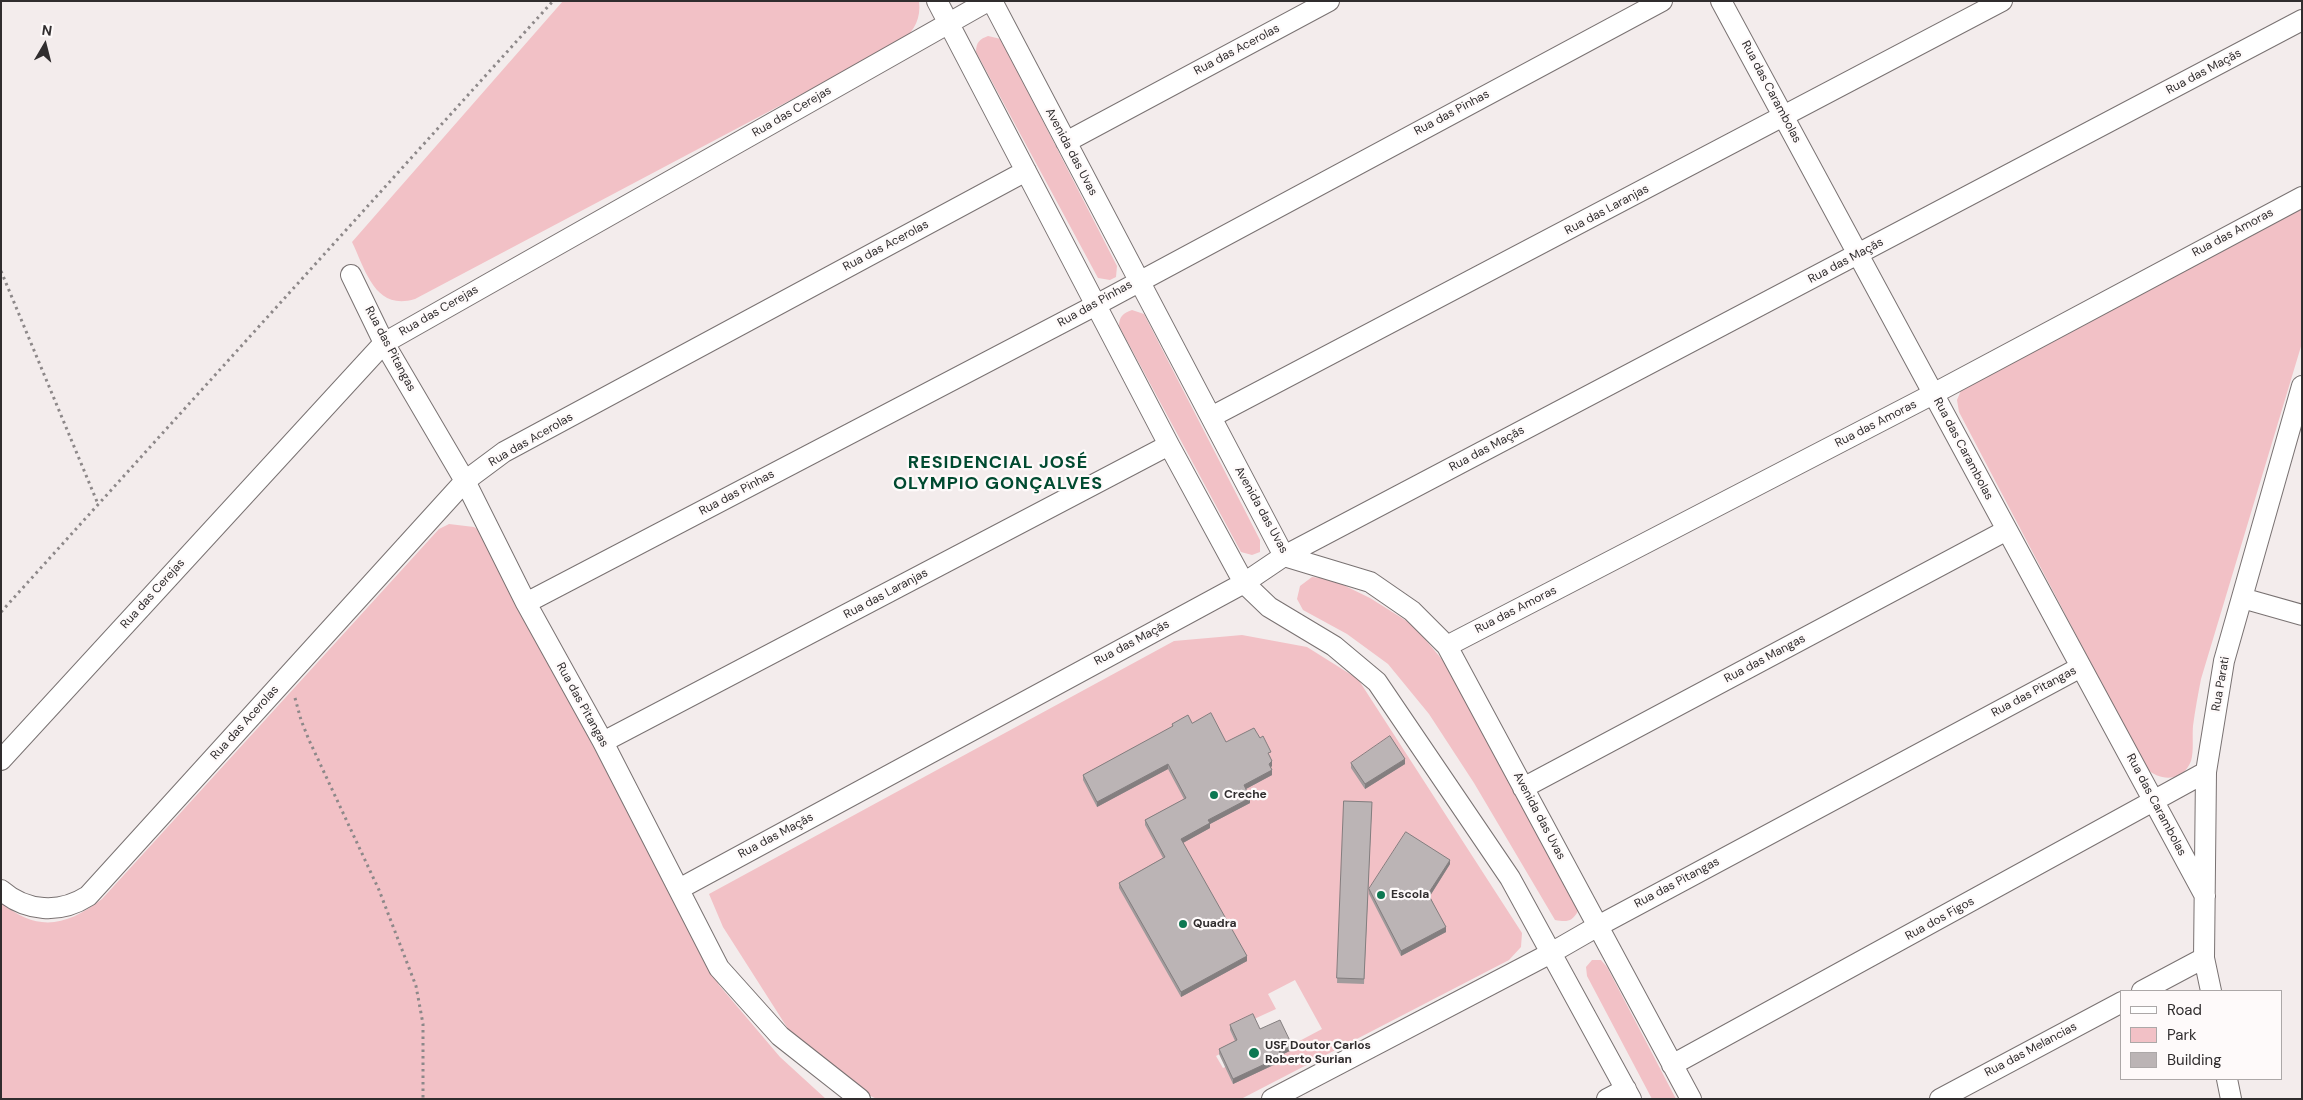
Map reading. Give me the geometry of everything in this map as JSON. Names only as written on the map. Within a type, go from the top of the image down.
[{"type":"street","points":[[937,1],[1169,446],[1244,583],[1269,607],[1334,646],[1377,682],[1510,878],[1628,1094],[1607,1099]]},
{"type":"street","name":"Rua das Cerejas","points":[[1,760],[384,343],[990,1]]},
{"type":"street","name":"Avenida das Uvas","points":[[990,1],[1284,556],[1370,582],[1412,611],[1447,646],[1691,1099]]},
{"type":"street","name":"Rua das Acerolas","points":[[1066,142],[1329,1]]},
{"type":"street","name":"Rua das Pinhas","points":[[526,603],[1096,304],[1662,1]]},
{"type":"street","name":"Rua das Carambolas","points":[[1721,1],[2205,896]]},
{"type":"street","name":"Rua das Laranjas","points":[[1211,417],[2002,1]]},
{"type":"street","name":"Rua das Maçãs","points":[[679,889],[1244,583],[1284,556],[2302,20]]},
{"type":"street","name":"Rua das Acerolas","points":[[1,890],[21,904],[46,908],[63,908],[76,904],[88,896],[465,481],[504,452],[1026,171]]},
{"type":"street","name":"Rua das Amoras","points":[[1447,646],[1933,394],[2302,196]]},
{"type":"street","name":"Rua das Pitangas","points":[[351,275],[384,343],[465,481],[526,603],[603,742],[719,968],[780,1036],[860,1099]]},
{"type":"street","name":"Rua Parati","points":[[2211,990],[2204,958],[2206,772],[2224,662],[2302,386]]},
{"type":"street","name":"Rua das Laranjas","points":[[603,742],[1169,446]]},
{"type":"street","name":"Rua das Mangas","points":[[1523,788],[2007,530]]},
{"type":"street","points":[[2242,598],[2302,615]]},
{"type":"street","name":"Rua das Pitangas","points":[[1272,1099],[1551,953],[2081,667]]},
{"type":"street","name":"Rua dos Figos","points":[[1672,1065],[2206,772]]},
{"type":"street","points":[[2144,990],[2204,958]]},
{"type":"street","name":"Rua das Melancias","points":[[1940,1099],[2120,1003]]},
{"type":"street","points":[[2227,1080],[2231,1099]]},
{"type":"path","points":[[1,612],[553,1]]},
{"type":"path","points":[[1,271],[98,504]]},
{"type":"path","points":[[300,663],[294,678],[301,720],[379,890],[416,986],[423,1024],[423,1099]]},
{"type":"green space","points":[[563,1],[919,1],[919,13],[916,23],[902,41],[415,299],[401,301],[390,299],[381,294],[368,276],[352,242]]},
{"type":"green space","points":[[988,36],[1001,39],[1117,266],[1116,277],[1110,280],[1098,278],[976,52],[979,41]]},
{"type":"green space","points":[[2302,205],[2302,343],[2201,679],[2193,726],[2191,761],[2183,773],[2177,776],[2171,778],[2158,776],[2146,768],[1959,412],[1957,400],[1962,388]]},
{"type":"green space","points":[[1132,310],[1144,314],[1260,540],[1260,552],[1252,555],[1241,552],[1119,326],[1122,316]]},
{"type":"green space","points":[[449,524],[474,527],[485,534],[563,689],[719,985],[780,1057],[826,1099],[1,1099],[1,902],[14,912],[27,918],[40,922],[52,922],[77,915],[102,899],[439,529]]},
{"type":"green space","points":[[1312,577],[1331,579],[1370,598],[1413,625],[1456,676],[1578,911],[1574,917],[1566,921],[1555,920],[1474,783],[1429,714],[1388,664],[1347,634],[1303,610],[1297,599],[1300,586]]},
{"type":"green space","points":[[1242,635],[1307,647],[1358,679],[1522,933],[1521,947],[1509,960],[1241,1099],[877,1099],[866,1094],[790,1032],[723,927],[709,894],[1174,641]],"holes":[[[1295,980],[1322,1029],[1290,1046],[1279,1056],[1232,1064],[1223,1068],[1216,1056],[1237,1045],[1230,1030],[1276,1009],[1268,994]]]},
{"type":"green space","points":[[1592,960],[1601,960],[1607,967],[1676,1099],[1652,1099],[1587,976],[1586,967]]},
{"type":"building","points":[[1211,713],[1226,742],[1254,728],[1260,738],[1263,736],[1271,752],[1268,753],[1272,761],[1269,764],[1272,770],[1244,785],[1250,798],[1208,820],[1210,823],[1181,839],[1247,956],[1181,992],[1119,883],[1165,857],[1145,820],[1186,798],[1168,764],[1097,802],[1083,775],[1173,726],[1172,724],[1188,715],[1192,723]]},
{"type":"building","points":[[1390,736],[1405,759],[1365,784],[1351,763]]},
{"type":"building","points":[[1344,801],[1372,802],[1364,979],[1337,978]]},
{"type":"building","points":[[1406,832],[1450,860],[1428,894],[1446,927],[1401,951],[1369,889]]},
{"type":"building","name":"USF Doutor Carlos Roberto Surian","points":[[1253,1014],[1260,1029],[1280,1020],[1292,1045],[1279,1051],[1282,1056],[1233,1079],[1219,1049],[1237,1040],[1230,1025]]},
{"type":"place","name":"Creche","points":[[1214,795]]},
{"type":"place","name":"Escola","points":[[1381,895]]},
{"type":"place","name":"Quadra","points":[[1183,924]]},
{"type":"place","name":"USF Doutor Carlos Roberto Surian","points":[[1254,1053]]},
{"type":"district","name":"RESIDENCIAL JOSÉ OLYMPIO GONÇALVES","points":[[998,473]]}]
